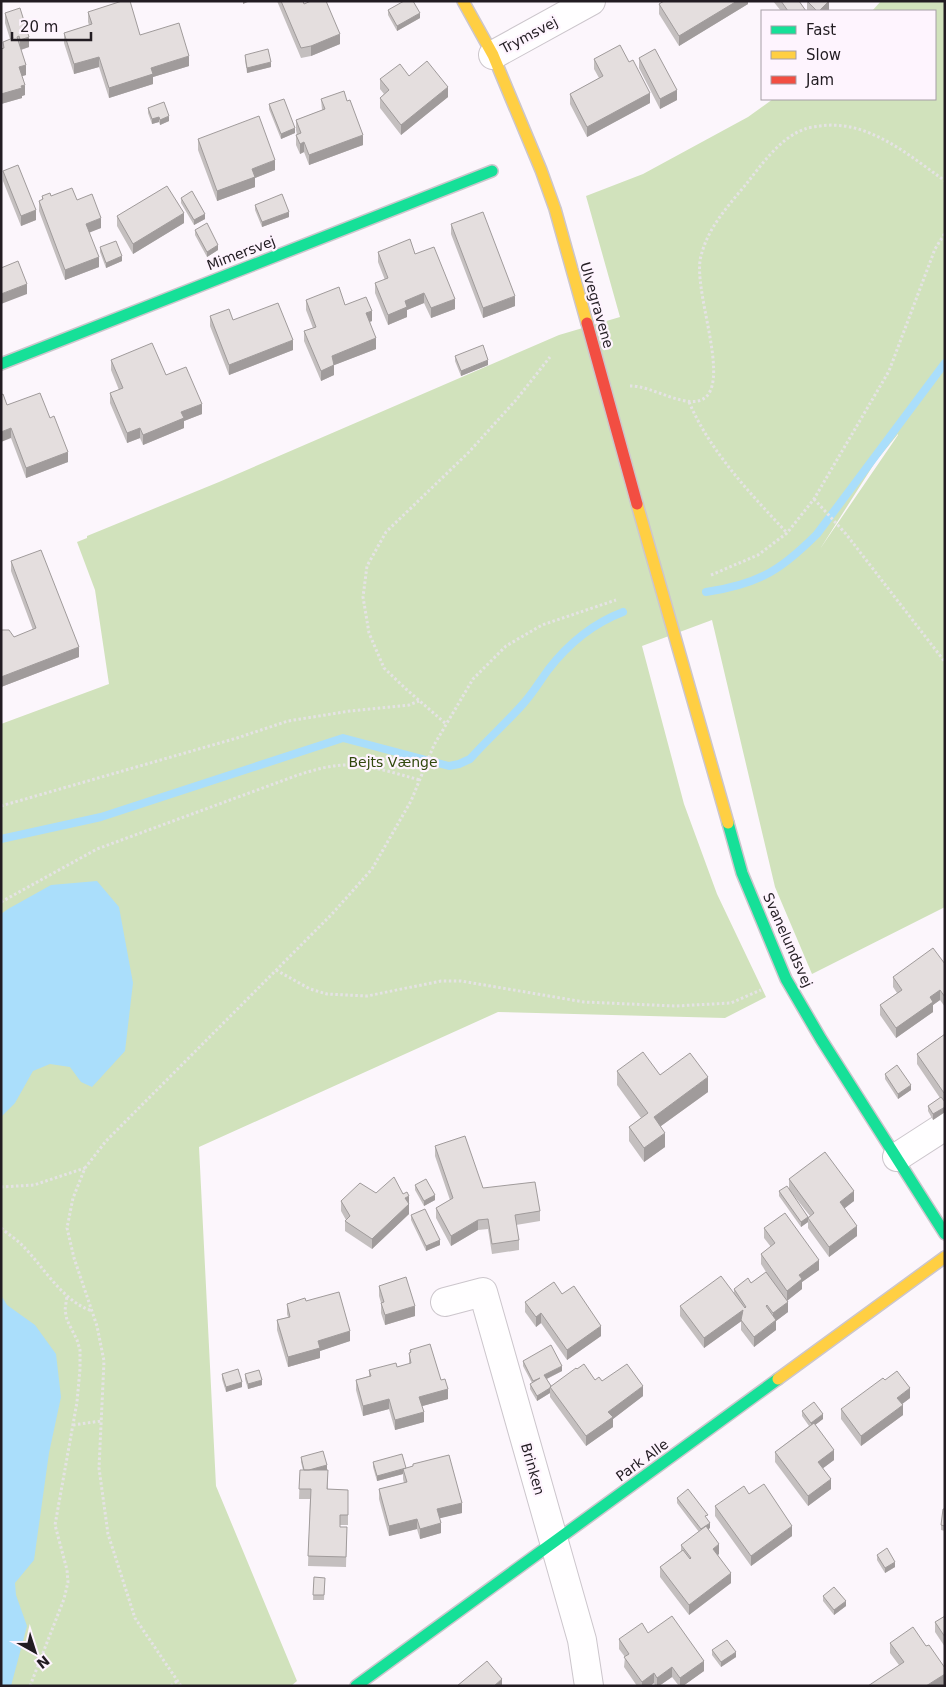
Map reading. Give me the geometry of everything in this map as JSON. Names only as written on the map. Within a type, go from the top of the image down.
[{"type":"street","name":"Ulvegravene","points":[[463,1],[493,55],[541,170],[555,209],[670,628]]},
{"type":"street","name":"Trymsvej","points":[[493,55],[591,1]]},
{"type":"street","name":"Mimersvej","points":[[1,364],[492,171]]},
{"type":"street","name":"Svanelundsvej","points":[[670,628],[742,873],[786,979],[821,1039],[945,1234]]},
{"type":"street","points":[[897,1157],[945,1126]]},
{"type":"street","name":"Park Alle","points":[[356,1686],[555,1543],[945,1257]]},
{"type":"street","name":"Brinken","points":[[445,1302],[483,1292],[582,1640],[589,1686]]},
{"type":"path","points":[[605,391],[624,386],[643,386],[688,402],[697,402],[705,398],[714,382],[711,348],[699,273],[700,256],[718,219],[769,156],[788,139],[805,128],[839,125],[870,133],[903,151],[945,181]]},
{"type":"path","points":[[711,574],[758,554],[788,533],[814,499],[889,371],[935,249],[945,232]]},
{"type":"path","points":[[445,723],[384,668],[369,633],[363,597],[368,566],[386,532],[469,452],[516,400],[550,357]]},
{"type":"path","points":[[688,402],[707,438],[743,485],[788,533]]},
{"type":"path","points":[[814,499],[846,534],[945,662]]},
{"type":"path","points":[[181,1686],[135,1618],[108,1534],[99,1468],[104,1361],[97,1326],[74,1258],[67,1228],[73,1198],[85,1168],[106,1141],[332,914],[372,869],[412,801],[434,745],[445,723],[473,679],[506,646],[542,625],[616,600]]},
{"type":"path","points":[[1,806],[237,738],[288,721],[350,711],[409,705],[419,701]]},
{"type":"path","points":[[1,902],[97,849],[298,774],[325,767],[348,765],[374,768],[420,780]]},
{"type":"path","points":[[276,970],[310,989],[327,994],[367,996],[441,981],[461,981],[584,1002],[675,1006],[731,1003],[786,979]]},
{"type":"path","points":[[1,1188],[34,1185],[85,1168]]},
{"type":"path","points":[[1,1228],[21,1244],[67,1296],[81,1307],[92,1310]]},
{"type":"path","points":[[30,1686],[64,1600],[68,1582],[67,1570],[55,1525],[78,1394],[80,1350],[77,1340],[66,1320],[67,1296]]},
{"type":"path","points":[[73,1424],[101,1421]]},
{"type":"path","points":[[171,1686],[178,1681]]},
{"type":"green space","name":"Bejts Vænge","points":[[881,1],[945,1],[945,907],[812,974],[775,887],[712,620],[642,646],[684,804],[717,894],[766,997],[725,1018],[498,1012],[199,1147],[216,1486],[297,1681],[291,1686],[1,1686],[1,724],[109,684],[95,590],[77,542],[87,538],[87,536],[219,482],[559,335],[620,317],[586,196],[643,174],[748,117],[772,100],[936,100],[936,10],[873,10]],"holes":[[[898,434],[898,435],[820,549],[876,461]]]},
{"type":"water","points":[[97,881],[119,907],[133,983],[125,1051],[92,1087],[81,1082],[70,1067],[50,1064],[33,1071],[15,1103],[1,1117],[1,914],[51,885]]},
{"type":"water","points":[[1,1295],[7,1305],[35,1325],[56,1354],[61,1397],[49,1453],[34,1560],[15,1583],[16,1595],[27,1626],[11,1686],[1,1686]]},
{"type":"building","points":[[122,1],[130,1],[140,35],[179,23],[189,56],[151,68],[153,74],[109,88],[99,57],[74,64],[64,33],[92,24],[88,12]]},
{"type":"building","points":[[281,1],[303,1],[304,4],[311,1],[326,1],[340,34],[301,48]]},
{"type":"building","points":[[404,1],[413,1],[420,13],[397,26],[388,10]]},
{"type":"building","points":[[664,1],[737,1],[679,36],[659,4]]},
{"type":"building","points":[[781,1],[799,1],[805,10],[787,10]]},
{"type":"building","points":[[807,1],[829,1],[820,10],[816,10]]},
{"type":"building","points":[[20,8],[29,37],[20,40],[19,36],[17,37],[26,65],[19,67],[25,85],[21,86],[22,88],[1,94],[1,49],[4,48],[3,42],[13,38],[5,13]]},
{"type":"building","points":[[620,45],[629,62],[633,60],[650,93],[587,127],[570,94],[603,76],[594,59]]},
{"type":"building","points":[[268,49],[271,62],[247,68],[245,55]]},
{"type":"building","points":[[655,49],[677,90],[660,99],[639,58]]},
{"type":"building","points":[[427,61],[448,87],[401,125],[380,98],[389,90],[380,79],[400,64],[409,76]]},
{"type":"building","points":[[344,91],[347,101],[350,100],[363,135],[309,155],[304,142],[300,144],[296,135],[301,133],[296,120],[325,109],[321,99]]},
{"type":"building","points":[[284,99],[295,128],[281,134],[269,104]]},
{"type":"building","points":[[164,102],[169,116],[160,120],[159,117],[152,119],[148,108]]},
{"type":"building","points":[[259,116],[275,160],[252,169],[255,177],[217,191],[198,139]]},
{"type":"building","points":[[18,165],[36,210],[21,216],[3,171]]},
{"type":"building","points":[[167,186],[184,213],[133,244],[117,216]]},
{"type":"building","points":[[72,188],[77,200],[92,194],[101,218],[86,224],[99,257],[65,270],[39,201],[43,199],[42,196],[50,193],[51,196]]},
{"type":"building","points":[[192,191],[205,214],[194,220],[181,198]]},
{"type":"building","points":[[282,194],[289,212],[262,222],[255,205]]},
{"type":"building","points":[[483,212],[515,296],[483,308],[451,224]]},
{"type":"building","points":[[207,223],[218,245],[207,252],[195,230]]},
{"type":"building","points":[[410,239],[415,254],[434,247],[455,299],[431,308],[424,293],[405,301],[407,307],[388,315],[375,283],[388,278],[378,252]]},
{"type":"building","points":[[116,241],[122,256],[106,263],[100,247]]},
{"type":"building","points":[[18,261],[27,284],[1,294],[1,268]]},
{"type":"building","points":[[339,287],[345,305],[366,297],[372,311],[366,313],[376,338],[332,356],[334,365],[321,371],[304,331],[316,327],[306,300]]},
{"type":"building","points":[[278,303],[293,340],[229,365],[210,316],[229,309],[233,320]]},
{"type":"building","points":[[152,343],[166,375],[186,367],[202,404],[181,412],[184,418],[143,435],[140,428],[127,433],[110,393],[123,388],[111,360]]},
{"type":"building","points":[[483,345],[488,360],[461,371],[455,356]]},
{"type":"building","points":[[40,393],[50,418],[54,416],[68,452],[26,468],[11,428],[1,432],[1,395],[3,394],[7,405]]},
{"type":"building","points":[[41,550],[79,647],[1,677],[1,630],[9,630],[14,637],[36,628],[11,561]]},
{"type":"building","points":[[933,948],[945,964],[945,997],[940,990],[930,997],[933,1002],[896,1028],[880,1005],[902,990],[893,977]]},
{"type":"building","points":[[945,1034],[945,1093],[944,1093],[917,1054]]},
{"type":"building","points":[[643,1052],[660,1075],[690,1053],[708,1077],[654,1117],[665,1133],[644,1148],[629,1127],[648,1113],[617,1071]]},
{"type":"building","points":[[897,1065],[911,1085],[898,1094],[885,1074]]},
{"type":"building","points":[[941,1097],[945,1102],[945,1107],[933,1114],[928,1106]]},
{"type":"building","points":[[465,1136],[483,1188],[535,1182],[540,1211],[515,1215],[519,1240],[492,1244],[488,1219],[478,1220],[451,1236],[436,1208],[453,1198],[435,1146]]},
{"type":"building","points":[[825,1152],[854,1191],[840,1202],[857,1226],[829,1247],[808,1218],[814,1213],[789,1179]]},
{"type":"building","points":[[394,1177],[403,1194],[407,1192],[409,1196],[405,1198],[409,1204],[372,1239],[345,1221],[350,1216],[341,1201],[360,1183],[376,1193]]},
{"type":"building","points":[[426,1179],[435,1195],[424,1201],[415,1185]]},
{"type":"building","points":[[787,1186],[808,1217],[801,1222],[779,1191]]},
{"type":"building","points":[[425,1209],[440,1240],[426,1246],[411,1215]]},
{"type":"building","points":[[785,1213],[819,1260],[799,1275],[802,1279],[787,1291],[761,1254],[775,1243],[764,1228]]},
{"type":"building","points":[[766,1272],[788,1302],[773,1313],[766,1306],[776,1320],[754,1337],[741,1320],[743,1310],[704,1338],[680,1306],[721,1276],[745,1308],[734,1289],[748,1278],[751,1283]]},
{"type":"building","points":[[406,1277],[415,1306],[385,1315],[381,1303],[384,1302],[379,1286]]},
{"type":"building","points":[[554,1282],[562,1294],[574,1286],[601,1326],[567,1350],[541,1313],[536,1317],[525,1302]]},
{"type":"building","points":[[339,1292],[350,1331],[318,1341],[320,1348],[288,1357],[277,1320],[290,1317],[287,1304],[305,1298],[306,1301]]},
{"type":"building","points":[[430,1344],[441,1380],[445,1379],[448,1389],[419,1397],[424,1412],[395,1420],[389,1399],[363,1406],[356,1380],[371,1376],[369,1370],[396,1363],[397,1367],[411,1363],[410,1350]]},
{"type":"building","points":[[551,1345],[562,1366],[544,1375],[551,1386],[537,1396],[530,1384],[540,1378],[533,1381],[523,1361]]},
{"type":"building","points":[[584,1364],[595,1380],[599,1377],[602,1381],[627,1364],[643,1386],[608,1412],[613,1417],[586,1436],[550,1387]]},
{"type":"building","points":[[238,1369],[242,1382],[226,1387],[222,1374]]},
{"type":"building","points":[[259,1370],[262,1380],[248,1384],[245,1374]]},
{"type":"building","points":[[897,1371],[910,1388],[897,1398],[903,1405],[861,1436],[841,1409],[883,1378],[885,1380]]},
{"type":"building","points":[[814,1402],[823,1414],[811,1423],[802,1411]]},
{"type":"building","points":[[814,1423],[834,1450],[818,1462],[831,1479],[808,1496],[775,1452]]},
{"type":"building","points":[[323,1451],[327,1465],[304,1470],[301,1457]]},
{"type":"building","points":[[402,1454],[406,1468],[377,1476],[373,1462]]},
{"type":"building","points":[[449,1455],[462,1503],[437,1509],[441,1523],[420,1529],[417,1519],[389,1526],[379,1489],[407,1482],[403,1469],[413,1466],[413,1464]]},
{"type":"building","points":[[300,1470],[328,1470],[327,1489],[348,1490],[348,1515],[340,1515],[340,1527],[347,1527],[346,1557],[308,1556],[311,1489],[299,1489]]},
{"type":"building","points":[[764,1484],[792,1526],[751,1556],[715,1506],[744,1486],[749,1494]]},
{"type":"building","points":[[688,1489],[708,1515],[705,1516],[710,1523],[701,1529],[677,1498]]},
{"type":"building","points":[[943,1509],[945,1509],[945,1526],[941,1525]]},
{"type":"building","points":[[706,1526],[719,1544],[713,1549],[731,1573],[689,1605],[660,1567],[683,1550],[690,1559],[681,1545]]},
{"type":"building","points":[[887,1548],[895,1562],[885,1568],[877,1555]]},
{"type":"building","points":[[314,1577],[325,1578],[324,1595],[313,1595]]},
{"type":"building","points":[[834,1587],[846,1601],[834,1610],[823,1596]]},
{"type":"building","points":[[672,1616],[704,1661],[680,1678],[672,1667],[657,1678],[654,1673],[642,1682],[624,1657],[629,1654],[619,1639],[642,1623],[648,1633]]},
{"type":"building","points":[[945,1616],[945,1637],[935,1622]]},
{"type":"building","points":[[913,1627],[926,1646],[929,1645],[945,1668],[945,1674],[926,1686],[868,1686],[904,1662],[890,1643]]},
{"type":"building","points":[[727,1640],[736,1652],[721,1662],[712,1650]]},
{"type":"building","points":[[487,1661],[502,1679],[494,1686],[457,1686]]},
{"type":"waterway","points":[[706,592],[736,586],[765,575],[786,562],[812,539],[945,363]]},
{"type":"waterway","points":[[1,839],[101,817],[343,738],[449,766],[459,764],[470,759],[517,711],[556,660],[573,643],[592,628],[623,612]]},
{"type":"traffic: fast","points":[[1,364],[492,171]]},
{"type":"traffic: fast","points":[[728,823],[742,873],[786,979],[821,1039],[945,1234]]},
{"type":"traffic: fast","points":[[356,1686],[778,1379]]},
{"type":"traffic: slow","points":[[463,1],[493,55],[541,170],[555,209],[587,323]]},
{"type":"traffic: slow","points":[[637,504],[728,823]]},
{"type":"traffic: slow","points":[[778,1379],[945,1257]]},
{"type":"traffic: jam","points":[[587,323],[637,504]]}]
